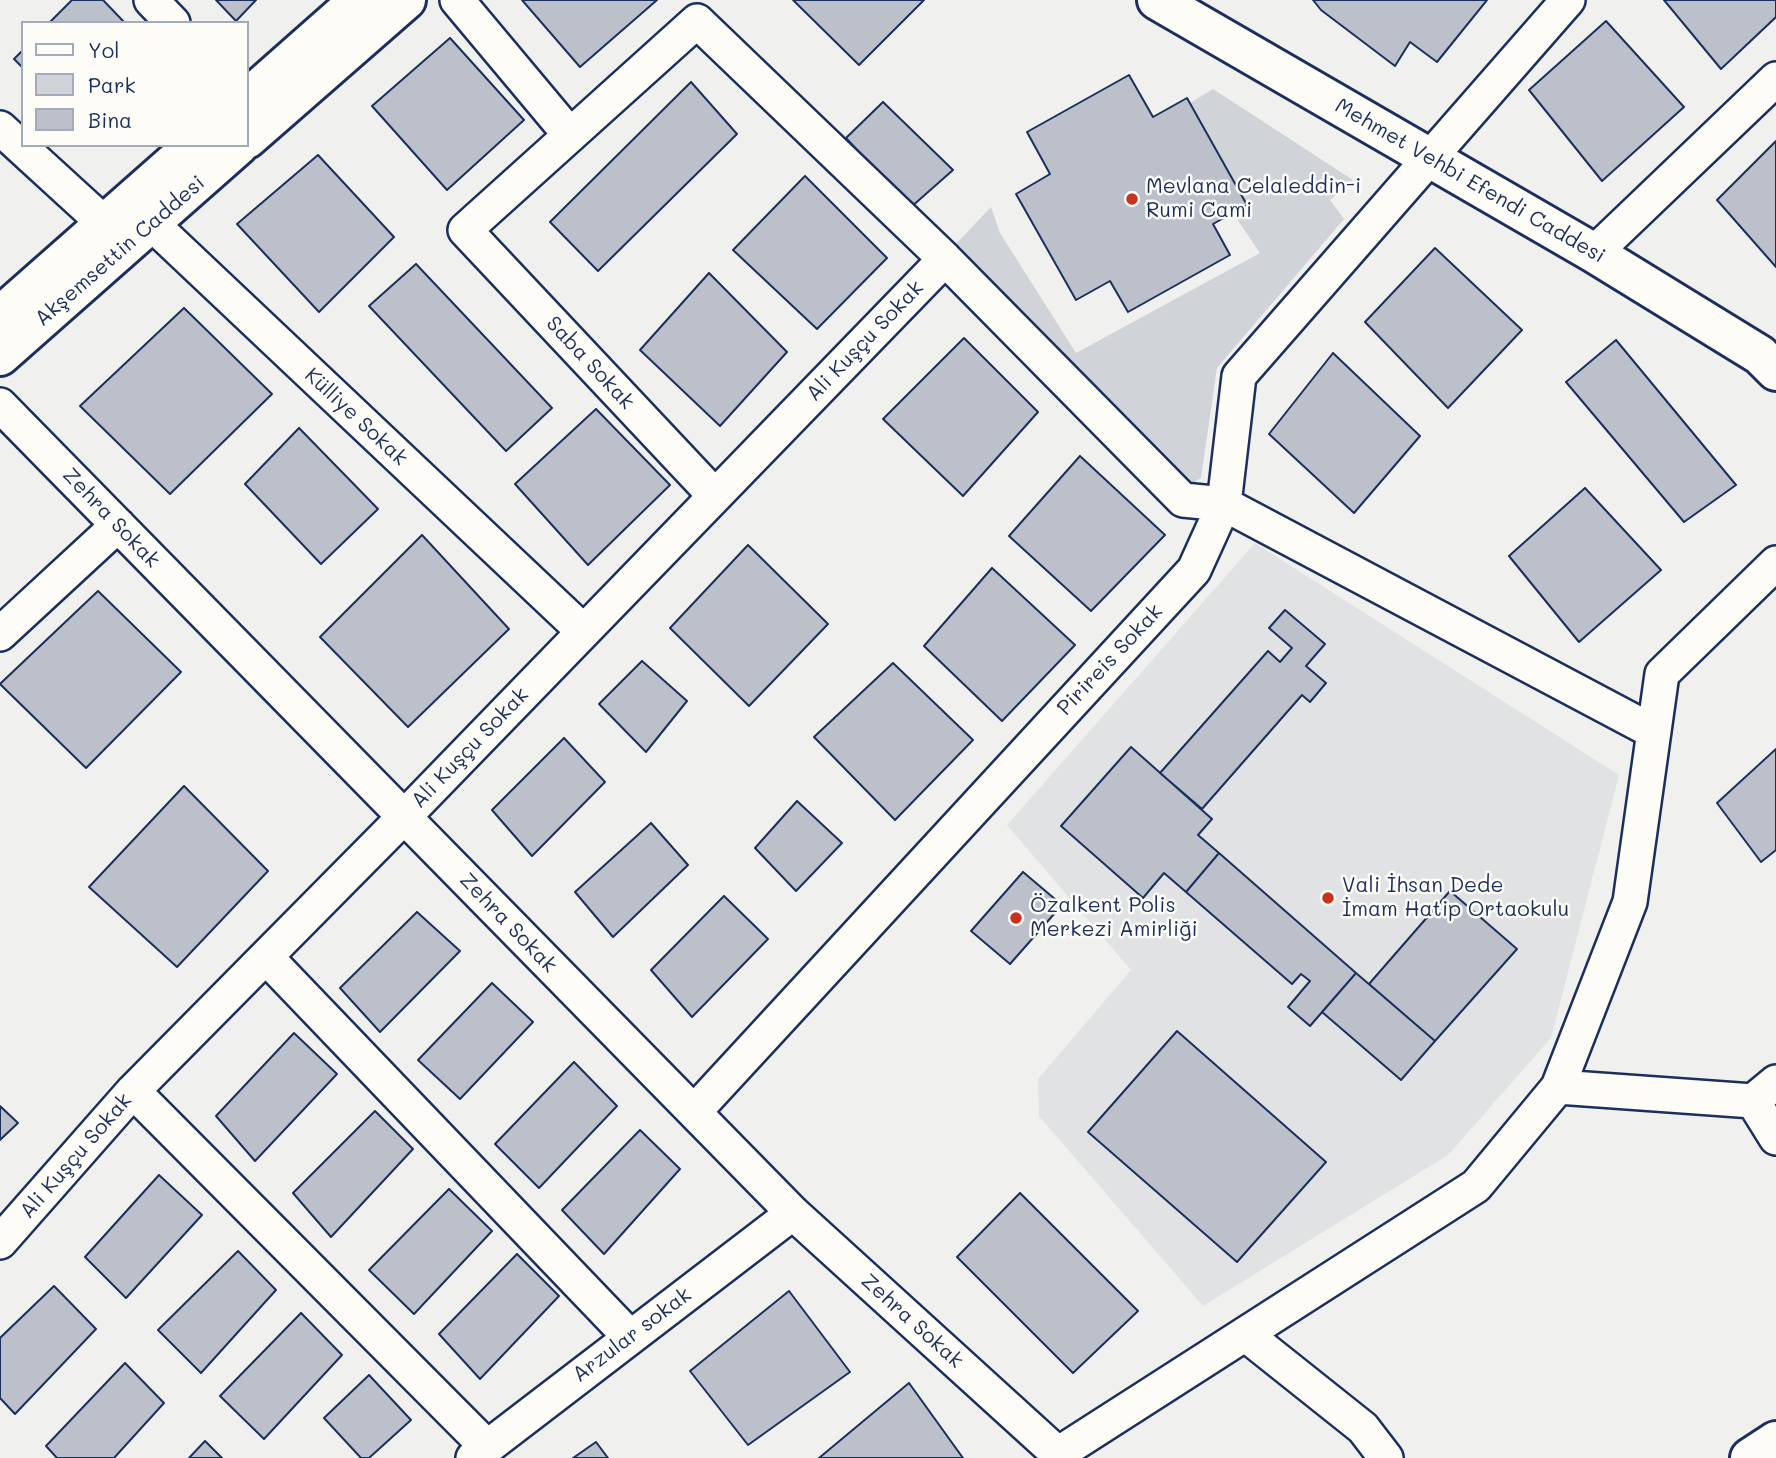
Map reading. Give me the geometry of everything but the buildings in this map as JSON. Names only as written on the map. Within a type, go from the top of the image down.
[{"type":"street","points":[[151,0],[171,21]]},
{"type":"street","points":[[248,97],[359,0]]},
{"type":"street","points":[[248,138],[406,0]]},
{"type":"street","points":[[457,0],[570,135],[697,21],[945,259],[1183,500],[1224,504],[1654,732]]},
{"type":"street","name":"Mehmet Vehbi Efendi Caddesi","points":[[1157,0],[1594,253],[1760,355],[1776,371]]},
{"type":"street","name":"Pirireis Sokak","points":[[694,1112],[1194,570],[1224,504],[1239,376],[1567,0]]},
{"type":"street","points":[[1594,253],[1776,79]]},
{"type":"street","name":"Külliye Sokak","points":[[0,128],[21,142]]},
{"type":"street","name":"Saba Sokak","points":[[570,135],[465,230],[715,496]]},
{"type":"street","name":"Külliye Sokak","points":[[28,147],[128,216],[583,631]]},
{"type":"street","name":"Akşemsettin Caddesi","points":[[0,356],[192,147]]},
{"type":"street","name":"Akşemsettin Caddesi","points":[[0,316],[128,216],[236,147]]},
{"type":"street","name":"Ali Kuşçu Sokak","points":[[0,1242],[133,1091],[404,817],[945,259]]},
{"type":"street","name":"Zehra Sokak","points":[[0,405],[793,1213],[1029,1428],[1055,1456]]},
{"type":"street","points":[[0,634],[118,525]]},
{"type":"street","points":[[1055,1456],[1476,1186],[1558,1087],[1630,902],[1662,674],[1776,563]]},
{"type":"street","points":[[265,957],[630,1337]]},
{"type":"street","points":[[1558,1087],[1765,1091],[1776,1138]]},
{"type":"street","points":[[133,1091],[480,1452]]},
{"type":"street","name":"Arzular sokak","points":[[480,1452],[793,1213]]},
{"type":"street","points":[[1245,1334],[1363,1429],[1386,1458]]},
{"type":"street","points":[[1750,1458],[1776,1441]]},
{"type":"shaded area","name":"Vali İhsan Dede İmam Hatip Ortaokulu","points":[[1255,543],[1619,775],[1551,1038],[1448,1155],[1203,1306],[1039,1116],[1038,1079],[1131,970],[1007,825]]},
{"type":"green space","points":[[1213,89],[1353,180],[1330,200],[1344,219],[1217,368],[1201,478],[1189,485],[952,248],[991,207],[1000,233],[1076,353],[1260,253],[1228,206],[1177,111]]},
{"type":"place","name":"Mevlana Celaleddin-i Rumi Cami","points":[[1132,199]]},
{"type":"place","name":"Vali İhsan Dede İmam Hatip Ortaokulu","points":[[1328,898]]},
{"type":"place","name":"Özalkent Polis Merkezi Amirliği","points":[[1016,918]]}]
